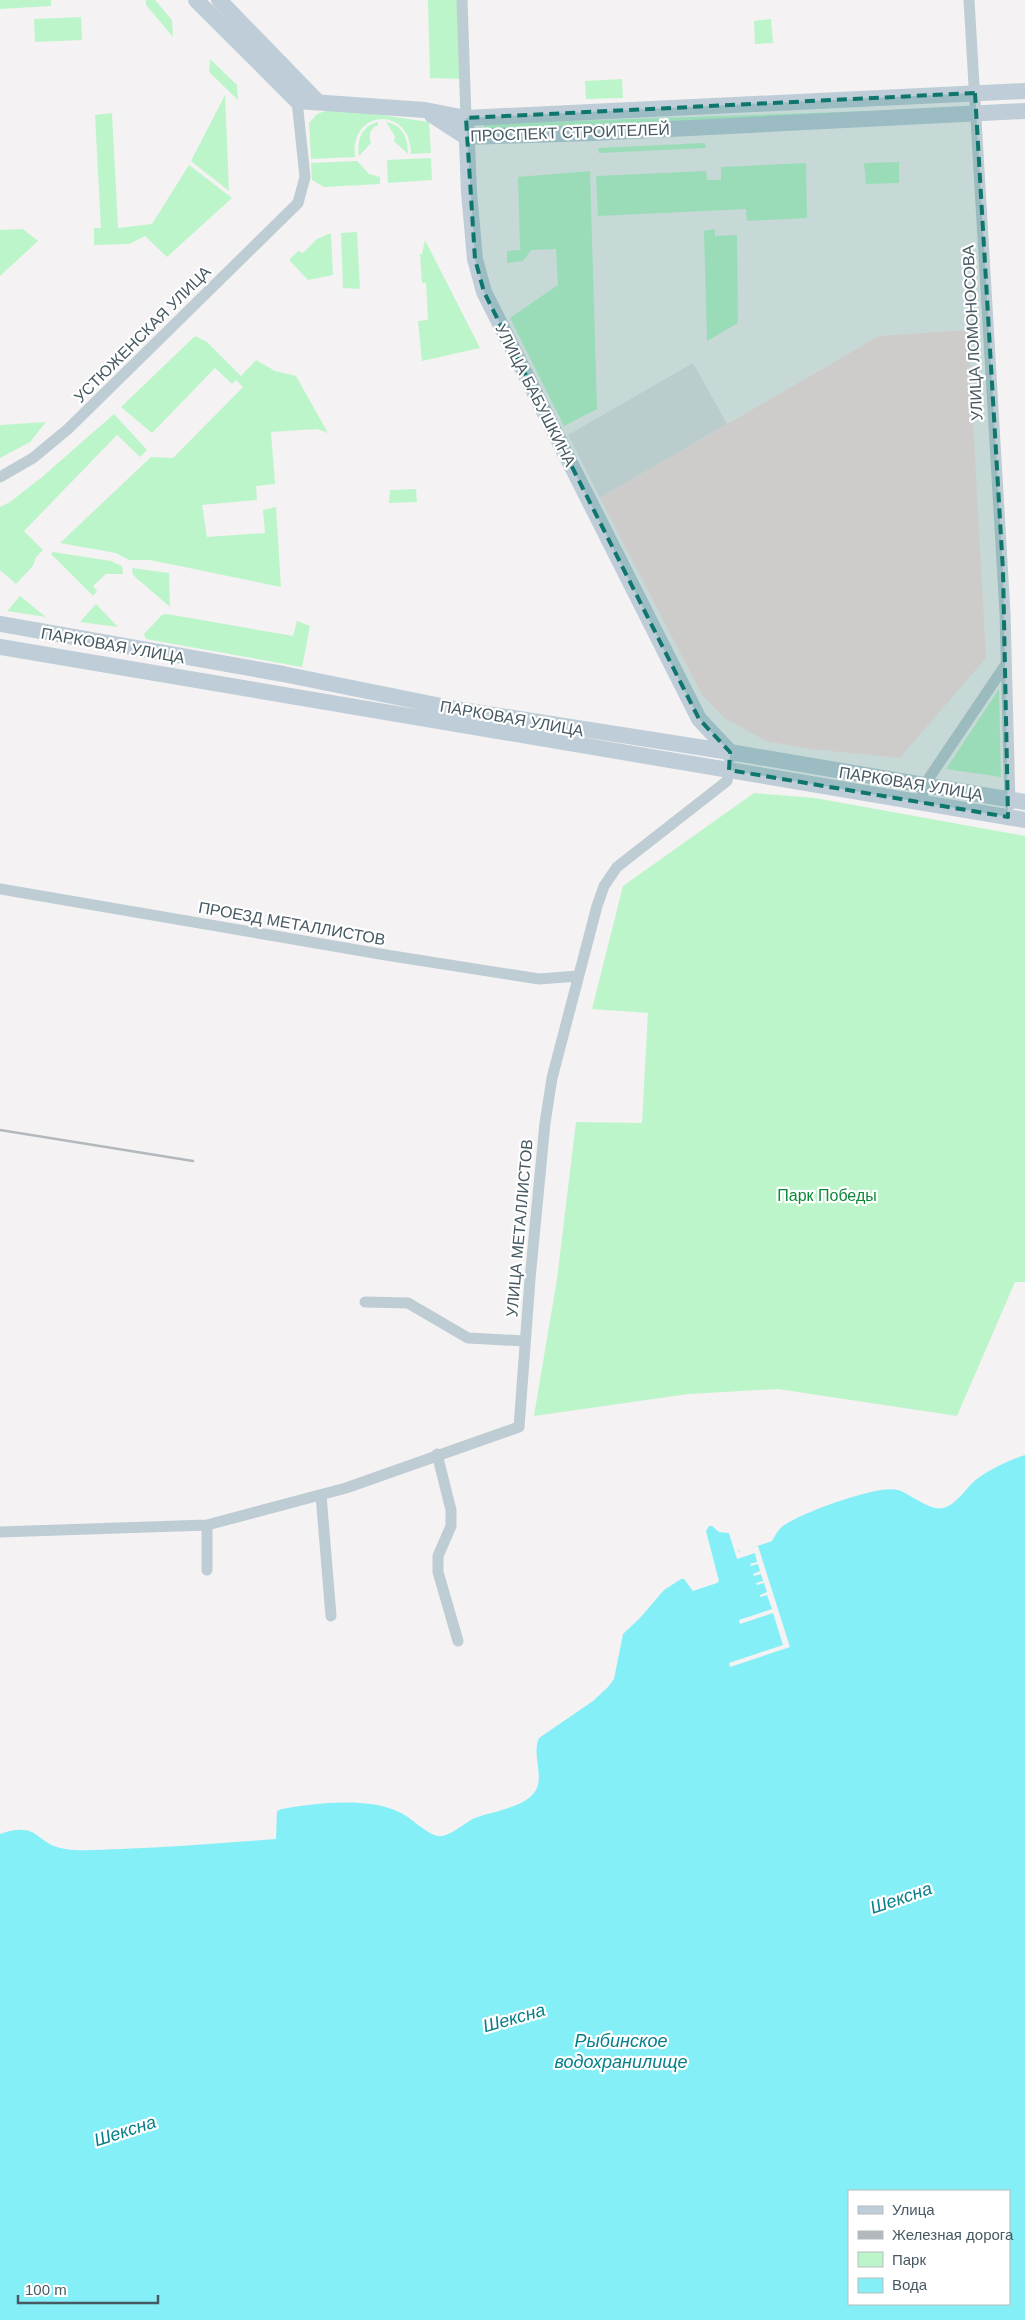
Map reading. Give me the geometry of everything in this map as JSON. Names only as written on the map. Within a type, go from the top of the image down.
[{"type":"main road","points":[[196,0],[297,101],[425,110]]},
{"type":"main road","points":[[219,0],[318,102]]},
{"type":"main road","name":"ПРОСПЕКТ СТРОИТЕЛЕЙ","points":[[425,110],[466,118],[1025,91]]},
{"type":"main road","name":"ПРОСПЕКТ СТРОИТЕЛЕЙ","points":[[425,110],[466,137],[1025,112]]},
{"type":"main road","name":"УЛИЦА БАБУШКИНА","points":[[466,118],[474,259],[484,292],[699,719],[730,752]]},
{"type":"main road","name":"ПАРКОВАЯ УЛИЦА","points":[[0,624],[282,674],[456,709],[730,752],[1018,801]]},
{"type":"main road","name":"ПАРКОВАЯ УЛИЦА","points":[[0,647],[1025,820]]},
{"type":"main road","points":[[729,770],[730,752]]},
{"type":"street","name":"УЛИЦА БАБУШКИНА","points":[[462,0],[466,118]]},
{"type":"street","name":"УЛИЦА ЛОМОНОСОВА","points":[[969,0],[1006,664],[1018,801],[1008,817]]},
{"type":"street","name":"УСТЮЖЕНСКАЯ УЛИЦА","points":[[0,478],[33,458],[68,429],[298,203],[305,177],[297,101]]},
{"type":"street","points":[[922,802],[924,784],[1006,664]]},
{"type":"street","name":"УЛИЦА МЕТАЛЛИСТОВ","points":[[0,1532],[207,1526],[346,1488],[519,1427],[545,1123],[552,1078],[578,976],[602,893],[617,867],[727,781],[729,770]]},
{"type":"street","name":"ПРОЕЗД МЕТАЛЛИСТОВ","points":[[0,889],[386,955],[539,979],[578,976]]},
{"type":"street","points":[[365,1302],[408,1302],[468,1338],[525,1341]]},
{"type":"street","points":[[438,1454],[451,1510],[452,1526],[438,1556],[438,1572],[458,1641]]},
{"type":"street","points":[[321,1494],[331,1616]]},
{"type":"street","points":[[207,1526],[207,1570]]},
{"type":"highlighted area","points":[[975,93],[1003,571],[1008,817],[729,770],[730,752],[699,719],[484,292],[475,259],[466,118]]},
{"type":"shaded area","points":[[968,330],[986,658],[900,758],[810,749],[766,741],[724,718],[702,695],[600,498],[879,336]]},
{"type":"shaded area","points":[[693,363],[727,424],[600,498],[568,435]]},
{"type":"green space","points":[[0,0],[51,0],[51,6],[0,9]]},
{"type":"green space","points":[[146,0],[155,0],[172,20],[173,37],[146,5]]},
{"type":"green space","points":[[428,0],[462,0],[465,79],[430,78]]},
{"type":"green space","points":[[81,17],[82,40],[35,42],[34,19]]},
{"type":"green space","points":[[771,19],[773,43],[755,44],[754,21]]},
{"type":"green space","points":[[210,59],[237,85],[238,100],[209,72]]},
{"type":"green space","points":[[622,79],[623,98],[586,99],[585,81]]},
{"type":"green space","points":[[225,95],[229,191],[191,161]]},
{"type":"green space","points":[[334,108],[429,122],[431,153],[411,154],[408,138],[401,127],[392,121],[381,119],[370,122],[361,129],[356,141],[355,157],[311,159],[309,123],[317,114]]},
{"type":"green space","points":[[869,111],[483,134],[484,124]]},
{"type":"green space","points":[[112,113],[118,228],[152,224],[189,165],[232,198],[167,257],[145,236],[129,244],[94,245],[94,228],[101,228],[95,115]]},
{"type":"green space","points":[[378,122],[378,125],[370,132],[371,143],[359,156],[361,135],[368,127]]},
{"type":"green space","points":[[386,122],[397,126],[403,133],[406,138],[408,154],[394,141],[395,136]]},
{"type":"green space","points":[[705,143],[706,148],[599,153],[598,148]]},
{"type":"green space","points":[[431,158],[432,180],[388,183],[387,160]]},
{"type":"green space","points":[[357,161],[369,174],[380,177],[380,184],[324,187],[312,180],[311,163]]},
{"type":"green space","points":[[899,162],[899,183],[866,184],[864,163]]},
{"type":"green space","points":[[806,163],[807,218],[747,221],[746,209],[598,216],[596,176],[706,171],[707,180],[721,180],[721,167]]},
{"type":"green space","points":[[590,171],[597,409],[564,426],[510,318],[558,285],[556,249],[531,250],[523,261],[507,263],[507,251],[520,250],[518,177]]},
{"type":"green space","points":[[23,229],[38,241],[0,276],[0,230]]},
{"type":"green space","points":[[715,229],[715,236],[737,235],[738,323],[707,341],[704,231]]},
{"type":"green space","points":[[357,232],[360,289],[343,288],[341,233]]},
{"type":"green space","points":[[331,234],[333,275],[308,280],[289,260],[298,251],[303,253],[317,239]]},
{"type":"green space","points":[[425,240],[480,348],[422,361],[418,321],[428,320],[426,283],[422,283],[420,254],[422,254]]},
{"type":"green space","points":[[195,336],[207,342],[241,376],[256,360],[275,371],[296,376],[328,433],[317,429],[271,432],[275,484],[256,486],[257,500],[202,505],[207,537],[265,533],[263,510],[276,507],[281,587],[150,560],[129,560],[116,553],[60,543],[151,457],[173,458],[243,387],[236,380],[232,384],[215,368],[152,433],[121,407]]},
{"type":"green space","points":[[114,414],[147,450],[140,457],[117,435],[24,531],[43,550],[36,557],[33,566],[16,584],[0,570],[0,507],[10,502],[42,477]]},
{"type":"green space","points":[[46,422],[30,442],[0,458],[0,425]]},
{"type":"green space","points":[[416,489],[417,502],[389,503],[390,490]]},
{"type":"green space","points":[[53,552],[111,561],[122,566],[123,574],[106,574],[93,586],[97,591],[93,596],[51,554]]},
{"type":"green space","points":[[132,568],[169,573],[170,607],[133,575]]},
{"type":"green space","points":[[20,596],[46,617],[7,611]]},
{"type":"green space","points":[[96,604],[118,627],[80,622]]},
{"type":"green space","points":[[167,614],[293,636],[297,621],[310,626],[302,667],[146,639],[144,634],[162,615]]},
{"type":"green space","points":[[999,689],[1001,777],[946,769]]},
{"type":"green space","name":"Парк Победы","points":[[754,793],[815,798],[1025,836],[1025,1282],[1015,1282],[957,1416],[778,1389],[688,1394],[534,1416],[557,1279],[576,1122],[642,1123],[648,1013],[592,1009],[623,886]]},
{"type":"water","name":"Рыбинское водохранилище","points":[[1025,1455],[1025,2320],[0,2320],[0,1834],[13,1830],[23,1830],[36,1835],[56,1847],[80,1850],[276,1839],[277,1811],[326,1803],[357,1803],[386,1807],[404,1814],[433,1835],[447,1835],[475,1818],[522,1802],[534,1793],[539,1780],[537,1745],[539,1738],[593,1701],[608,1687],[614,1679],[623,1634],[640,1618],[664,1590],[681,1579],[684,1579],[693,1591],[719,1581],[706,1531],[709,1526],[712,1526],[719,1532],[729,1533],[740,1552],[772,1541],[778,1531],[784,1526],[808,1513],[842,1500],[875,1491],[898,1490],[926,1505],[943,1508],[953,1503],[982,1475]]},
{"type":"pier","points":[[728,1530],[735,1539],[739,1552],[758,1546],[790,1647],[730,1667],[729,1663],[783,1645],[773,1613],[740,1624],[739,1620],[772,1609],[767,1595],[760,1597],[760,1595],[767,1592],[764,1583],[757,1585],[756,1583],[763,1581],[761,1574],[754,1576],[753,1574],[760,1571],[758,1564],[751,1566],[750,1564],[757,1562],[755,1553],[737,1559]]},
{"type":"railway","points":[[0,1130],[193,1161]]},
{"type":"water label","name":"Шексна","points":[[901,1898]]},
{"type":"water label","name":"Шексна","points":[[514,2018]]},
{"type":"water label","name":"Шексна","points":[[125,2131]]}]
